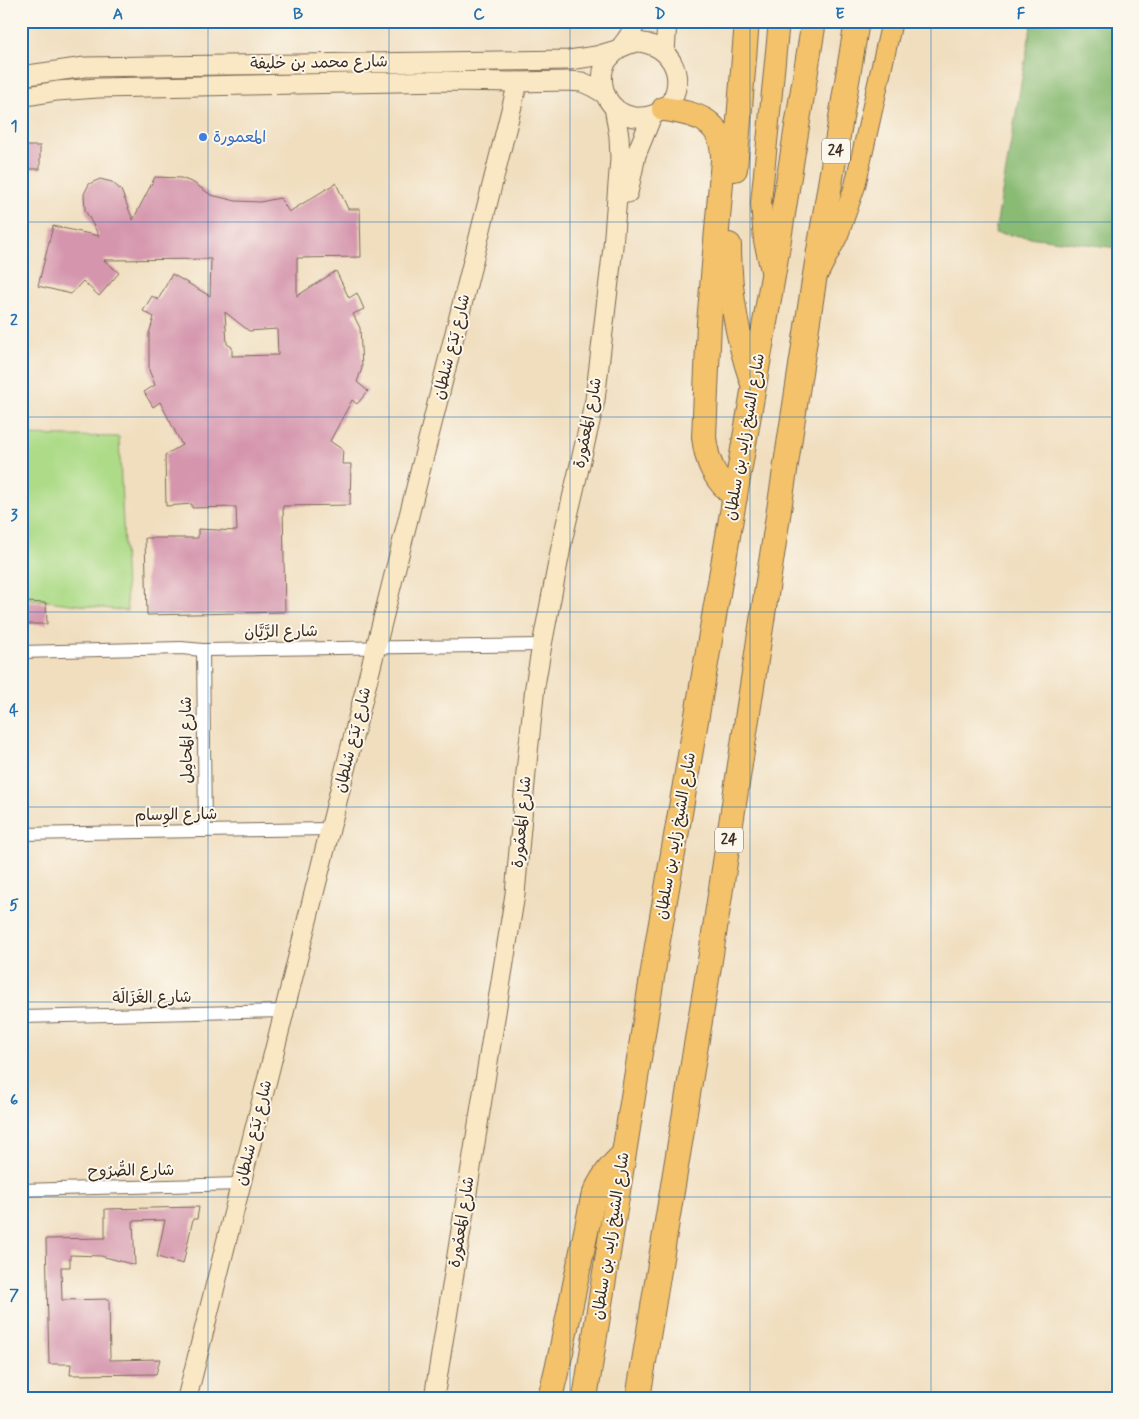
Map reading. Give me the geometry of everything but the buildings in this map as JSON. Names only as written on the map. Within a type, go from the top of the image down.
[{"type":"highway","points":[[747,21],[731,220],[729,272],[738,334],[754,385]]},
{"type":"highway","name":"شارع الشيخ زايد بن سلطان","points":[[585,1398],[659,936],[773,276],[814,21]]},
{"type":"highway","name":"24","points":[[638,1398],[711,954],[814,280],[858,21]]},
{"type":"highway","points":[[658,112],[684,112],[706,120],[715,129],[722,142],[723,160],[709,323],[704,437],[706,451],[716,477],[724,488],[735,497]]},
{"type":"highway","points":[[550,1398],[592,1198],[604,1174],[623,1155]]},
{"type":"main road","name":"شارع الشيخ زايد بن سلطان","points":[[773,276],[764,241],[761,203],[779,21]]},
{"type":"main road","points":[[814,280],[838,235],[856,186],[892,21]]},
{"type":"street","points":[[619,48],[637,42],[652,45],[665,53],[672,61],[677,81],[675,91],[671,101],[658,112],[644,117],[628,116],[609,100],[602,78],[606,62],[619,48],[637,21]]},
{"type":"street","points":[[665,53],[667,21]]},
{"type":"street","name":"شارع محمد بن خليفة","points":[[21,76],[85,67],[569,60],[590,57],[619,48]]},
{"type":"street","name":"شارع محمد بن خليفة","points":[[21,98],[57,91],[98,88],[447,81],[582,82],[593,86],[609,100]]},
{"type":"street","name":"شارع بَدَع سُلطان","points":[[187,1398],[518,82]]},
{"type":"street","name":"شارع المَعمُورة","points":[[434,1398],[515,894],[526,772],[542,645],[563,537],[595,400],[613,247],[620,153],[619,136],[609,100]]},
{"type":"street","name":"شارع المَعمُورة","points":[[613,247],[622,219],[636,155],[658,112]]},
{"type":"street","name":"شارع الرَّيَّان","points":[[21,652],[181,648],[202,650],[542,645]]},
{"type":"street","name":"شارع المَحامِل","points":[[202,650],[205,831]]},
{"type":"street","name":"شارع الوِسام","points":[[21,834],[330,829]]},
{"type":"street","name":"شارع الغَزَالَة","points":[[21,1017],[284,1011]]},
{"type":"street","name":"شارع الصُّرُوح","points":[[21,1190],[241,1184]]},
{"type":"green space","points":[[1032,21],[1118,21],[1118,248],[995,233]]},
{"type":"green space","points":[[21,435],[119,437],[127,611],[23,598]]},
{"type":"place","name":"المعمورة","points":[[203,137]]}]
